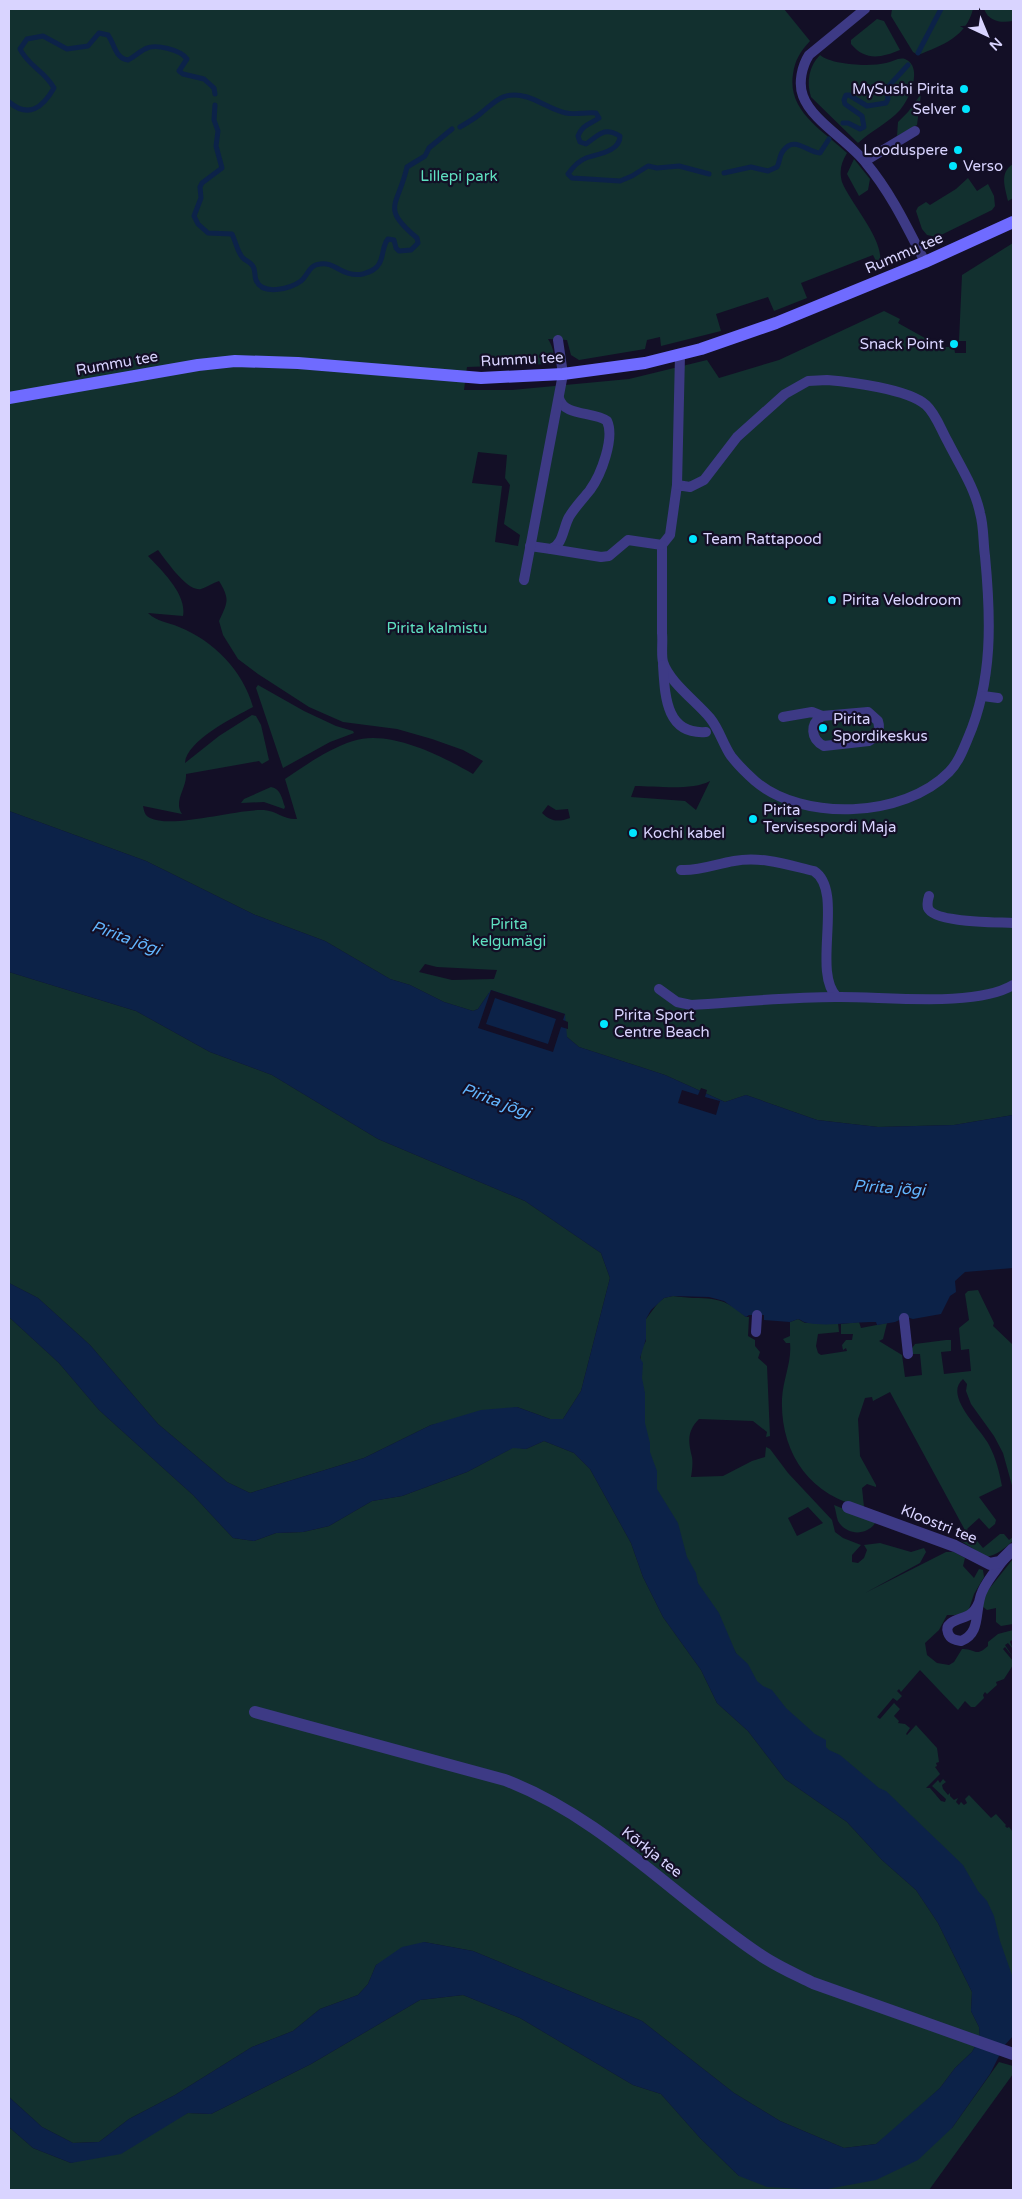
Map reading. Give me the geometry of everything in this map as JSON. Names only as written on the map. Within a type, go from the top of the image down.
[{"type":"main road","name":"Rummu tee","points":[[9,398],[198,365],[235,361],[298,363],[482,378],[563,374],[645,363],[680,355],[776,323],[925,262],[1013,222]]},
{"type":"street","name":"Kloostri tee","points":[[848,1507],[955,1546],[990,1564],[1000,1562],[1009,1554]]},
{"type":"street","name":"Kõrkja tee","points":[[255,1712],[506,1780],[529,1789],[604,1835],[733,1936],[777,1965],[813,1983],[1013,2054]]},
{"type":"lane","points":[[865,9],[809,55],[805,61],[801,78],[802,95],[808,107],[865,161],[902,215],[925,262]]},
{"type":"lane","points":[[865,161],[915,130]]},
{"type":"lane","points":[[524,580],[560,398],[563,374],[558,340]]},
{"type":"lane","points":[[680,355],[678,484],[670,535],[662,545],[665,700],[677,722],[689,730],[699,733],[706,732]]},
{"type":"lane","points":[[663,662],[674,679],[715,724],[730,755],[754,780],[761,786],[795,803],[824,809],[848,809],[908,798],[939,781],[955,765],[963,750],[983,696],[988,665],[989,624],[980,512],[966,478],[933,413],[921,401],[861,384],[827,380],[808,381],[785,394],[752,423],[724,452],[704,480],[690,487],[678,484]]},
{"type":"lane","points":[[551,549],[559,544],[569,517],[598,477],[610,430],[607,421],[603,418],[572,411],[564,406],[560,398]]},
{"type":"lane","points":[[530,546],[601,558],[609,556],[628,540],[662,545]]},
{"type":"lane","points":[[983,696],[998,698]]},
{"type":"lane","points":[[783,717],[812,712],[822,716],[868,712],[878,721],[879,729],[869,741],[824,746],[816,740],[813,731],[816,722],[822,716]]},
{"type":"lane","points":[[682,870],[697,870],[734,861],[762,859],[814,871],[821,875],[824,880],[828,910],[828,979],[833,993],[837,997]]},
{"type":"lane","points":[[929,896],[928,908],[944,918],[1013,923]]},
{"type":"lane","points":[[659,989],[670,998],[683,1004],[837,997],[969,997],[995,994],[1013,985]]},
{"type":"lane","points":[[756,1332],[757,1315]]},
{"type":"lane","points":[[904,1318],[908,1354]]},
{"type":"lane","points":[[979,1602],[982,1591],[1009,1554]]},
{"type":"green space","points":[[9,9],[784,9],[810,41],[798,56],[795,64],[793,87],[796,99],[801,110],[809,119],[847,153],[841,167],[842,182],[871,231],[880,251],[880,260],[877,263],[873,255],[801,283],[807,298],[774,311],[768,297],[716,314],[721,331],[661,346],[660,337],[647,340],[645,349],[579,360],[571,355],[567,340],[548,339],[553,349],[553,355],[548,364],[467,367],[464,390],[512,390],[629,379],[707,360],[719,378],[779,360],[884,311],[900,319],[898,323],[941,347],[954,347],[955,353],[966,353],[966,341],[959,341],[962,275],[1013,243],[1013,1115],[954,1125],[878,1127],[817,1120],[746,1095],[725,1102],[665,1075],[579,1047],[567,1037],[489,993],[478,1009],[473,1011],[444,1002],[410,985],[390,979],[325,941],[253,914],[146,861],[9,811]],"holes":[[[478,452],[507,455],[505,478],[510,485],[504,524],[520,535],[518,546],[495,542],[502,486],[472,483]],[[158,550],[183,581],[195,589],[201,589],[219,581],[227,601],[219,621],[223,635],[238,659],[309,707],[343,722],[397,729],[432,739],[463,750],[483,761],[473,774],[431,752],[415,746],[399,741],[367,738],[335,748],[285,779],[297,819],[264,810],[173,821],[160,821],[148,817],[143,806],[182,814],[179,804],[186,774],[259,761],[262,764],[269,760],[261,725],[256,716],[252,715],[219,736],[185,763],[187,755],[193,746],[202,738],[223,723],[253,707],[242,681],[215,649],[192,633],[159,620],[148,613],[183,616],[181,599],[177,591],[148,556]],[[710,781],[696,810],[685,801],[631,797],[635,786],[684,787]],[[548,805],[556,810],[568,809],[570,818],[562,820],[549,818],[542,813]],[[425,964],[437,967],[497,970],[494,979],[452,980],[419,972]]]},
{"type":"green space","points":[[892,9],[973,9],[965,27],[952,39],[918,55],[913,52],[891,16]]},
{"type":"green space","points":[[984,9],[1013,9],[1013,21],[996,21],[989,17]]},
{"type":"green space","points":[[877,19],[884,21],[900,50],[886,55],[874,56],[862,53],[851,44],[851,40]]},
{"type":"green space","points":[[820,55],[833,61],[861,65],[905,59],[911,63],[914,69],[911,92],[904,105],[895,115],[858,143],[811,97],[809,80],[811,69]]},
{"type":"green space","points":[[921,94],[917,125],[897,136],[898,122]]},
{"type":"green space","points":[[854,159],[870,179],[868,190],[859,196],[847,174]]},
{"type":"green space","points":[[1013,164],[1013,198],[1008,201],[1004,176]]},
{"type":"green space","points":[[968,178],[977,191],[988,184],[994,196],[995,206],[992,210],[937,237],[927,235],[922,229],[916,211],[918,207],[926,202],[930,205],[956,189]]},
{"type":"green space","points":[[258,685],[304,711],[354,733],[330,742],[283,768],[256,688]]},
{"type":"green space","points":[[271,787],[281,795],[284,809],[264,802],[241,803],[244,799]]},
{"type":"green space","points":[[9,972],[136,1011],[210,1052],[272,1075],[378,1139],[525,1201],[601,1253],[610,1278],[581,1391],[563,1419],[550,1419],[517,1407],[431,1425],[364,1458],[250,1493],[227,1482],[158,1424],[90,1345],[38,1298],[9,1283]]},
{"type":"green space","points":[[978,1290],[994,1323],[993,1326],[1013,1345],[1013,1489],[1003,1453],[994,1436],[971,1404],[966,1391],[967,1384],[963,1379],[958,1386],[957,1394],[960,1403],[985,1438],[997,1465],[1002,1486],[979,1497],[996,1520],[995,1524],[989,1529],[979,1518],[967,1529],[983,1548],[1000,1534],[1004,1534],[1009,1540],[1013,1537],[1013,1541],[1004,1549],[986,1557],[961,1541],[960,1539],[966,1532],[890,1392],[873,1401],[872,1397],[865,1398],[858,1419],[860,1456],[876,1485],[876,1487],[867,1484],[862,1488],[864,1507],[845,1502],[828,1493],[802,1469],[786,1437],[782,1399],[790,1350],[790,1343],[786,1343],[783,1339],[790,1336],[790,1322],[798,1319],[805,1323],[838,1323],[839,1332],[818,1334],[816,1346],[818,1353],[821,1355],[847,1351],[846,1348],[843,1350],[842,1345],[846,1340],[852,1340],[853,1334],[841,1334],[841,1324],[859,1322],[861,1328],[887,1323],[883,1339],[879,1341],[902,1355],[905,1377],[922,1375],[920,1354],[910,1354],[915,1344],[946,1340],[951,1340],[951,1351],[941,1352],[944,1374],[971,1371],[969,1349],[961,1350],[959,1328],[969,1320],[965,1294],[968,1291]]},
{"type":"green space","points":[[673,1296],[712,1299],[737,1309],[746,1317],[749,1317],[748,1336],[755,1340],[755,1346],[760,1352],[758,1358],[767,1366],[770,1436],[766,1437],[767,1432],[753,1421],[699,1419],[690,1432],[691,1477],[723,1476],[752,1461],[765,1457],[766,1447],[770,1449],[788,1473],[832,1520],[835,1532],[843,1538],[861,1545],[852,1555],[852,1562],[858,1563],[864,1558],[867,1550],[864,1545],[880,1543],[911,1552],[924,1548],[926,1552],[920,1563],[865,1593],[946,1552],[954,1552],[965,1558],[963,1566],[974,1578],[979,1569],[983,1570],[984,1577],[974,1594],[968,1612],[947,1615],[939,1630],[925,1643],[927,1655],[937,1663],[949,1665],[954,1662],[962,1649],[977,1652],[984,1650],[988,1646],[988,1642],[998,1634],[1013,1630],[1013,1642],[1011,1640],[1010,1642],[1013,1649],[1008,1643],[1005,1645],[1013,1657],[1005,1647],[1003,1649],[1013,1661],[1013,1665],[1004,1679],[996,1682],[997,1685],[987,1694],[985,1692],[984,1698],[975,1707],[971,1707],[965,1701],[958,1710],[920,1670],[901,1692],[899,1689],[897,1691],[902,1696],[897,1701],[893,1698],[877,1717],[880,1719],[894,1703],[900,1709],[894,1716],[899,1721],[898,1723],[905,1724],[910,1728],[906,1734],[916,1725],[937,1748],[939,1762],[936,1763],[937,1766],[935,1767],[940,1774],[926,1788],[930,1788],[941,1801],[945,1802],[946,1799],[932,1786],[938,1780],[940,1783],[943,1779],[946,1782],[942,1785],[943,1789],[948,1795],[950,1793],[954,1800],[958,1798],[956,1802],[959,1805],[961,1802],[964,1805],[967,1803],[965,1799],[969,1795],[991,1818],[996,1814],[1005,1826],[1009,1827],[1013,1832],[1013,1982],[913,1831],[748,1674],[706,1601],[651,1484],[637,1380],[642,1348],[646,1341],[646,1319],[664,1298]],"holes":[[[808,1507],[823,1523],[797,1536],[788,1518]]]},
{"type":"green space","points":[[9,1317],[59,1363],[99,1410],[193,1495],[233,1538],[254,1541],[276,1533],[303,1532],[329,1526],[372,1501],[402,1496],[467,1472],[514,1447],[526,1449],[544,1441],[574,1453],[590,1469],[631,1543],[643,1577],[663,1617],[701,1670],[717,1703],[748,1731],[785,1779],[847,1822],[882,1860],[916,1890],[938,1923],[972,1992],[971,2011],[979,2027],[980,2038],[972,2052],[955,2068],[940,2088],[876,2144],[844,2148],[780,2121],[734,2093],[642,2021],[473,1951],[424,1942],[376,1965],[368,1984],[358,1995],[320,2009],[293,2031],[252,2047],[175,2095],[129,2119],[99,2142],[73,2143],[42,2127],[9,2097]]},
{"type":"green space","points":[[834,1505],[876,1522],[868,1530],[852,1532],[838,1521]]},
{"type":"green space","points":[[1013,1559],[1013,1624],[1001,1626],[996,1622],[996,1608],[987,1610],[982,1606],[985,1594]]},
{"type":"green space","points":[[463,1995],[520,2018],[633,2085],[661,2094],[700,2138],[739,2176],[952,2128],[999,2062],[1013,2066],[1013,2074],[929,2190],[9,2190],[9,2127],[33,2148],[71,2163],[188,2113],[211,2114],[311,2064],[420,2000]]},
{"type":"water","name":"Pirita jõgi","points":[[9,811],[146,861],[253,914],[325,941],[390,979],[410,985],[444,1002],[473,1011],[478,1009],[491,990],[565,1014],[567,1037],[579,1047],[665,1075],[725,1102],[746,1095],[817,1120],[878,1127],[954,1125],[1013,1115],[1013,1268],[965,1272],[955,1281],[956,1292],[950,1296],[941,1314],[913,1319],[906,1317],[895,1322],[877,1325],[876,1322],[817,1324],[807,1323],[798,1319],[790,1322],[764,1320],[764,1315],[749,1315],[746,1317],[724,1301],[709,1297],[673,1296],[664,1298],[651,1310],[646,1319],[646,1339],[640,1358],[643,1363],[645,1423],[650,1443],[650,1452],[657,1471],[657,1489],[678,1523],[687,1557],[696,1573],[698,1583],[719,1613],[736,1653],[748,1664],[757,1681],[772,1690],[786,1708],[815,1734],[826,1740],[826,1747],[829,1750],[840,1755],[879,1788],[886,1791],[963,1865],[978,1891],[987,1901],[994,1916],[1000,1941],[1013,1978],[1013,2036],[1004,2046],[990,2074],[952,2128],[918,2160],[876,2180],[822,2190],[767,2187],[739,2176],[700,2138],[661,2094],[633,2085],[520,2018],[463,1995],[420,2000],[311,2064],[211,2114],[188,2113],[121,2154],[71,2163],[33,2148],[9,2127],[9,2097],[42,2127],[73,2143],[99,2142],[129,2119],[175,2095],[252,2047],[293,2031],[320,2009],[358,1995],[368,1984],[376,1965],[402,1947],[424,1942],[473,1951],[642,2021],[734,2093],[780,2121],[844,2148],[876,2144],[940,2088],[955,2068],[972,2052],[980,2038],[979,2027],[971,2011],[972,1992],[938,1923],[916,1890],[882,1860],[847,1822],[785,1779],[748,1731],[717,1703],[701,1670],[663,1617],[643,1577],[631,1543],[590,1469],[574,1453],[544,1441],[526,1449],[513,1448],[467,1472],[402,1496],[372,1501],[329,1526],[303,1532],[276,1533],[254,1541],[233,1538],[193,1495],[99,1410],[59,1363],[9,1317],[9,1283],[38,1298],[90,1345],[158,1424],[227,1482],[250,1493],[364,1458],[431,1425],[481,1410],[517,1407],[550,1419],[563,1419],[581,1391],[610,1278],[601,1253],[525,1201],[378,1139],[272,1075],[210,1052],[136,1011],[9,972]]},
{"type":"pier","points":[[491,990],[565,1014],[563,1020],[568,1022],[568,1029],[561,1027],[553,1052],[478,1028]],"holes":[[[495,998],[556,1019],[548,1044],[486,1024]]]},
{"type":"pier","points":[[701,1088],[707,1090],[705,1097],[720,1101],[716,1115],[678,1103],[682,1090],[698,1095]]},
{"type":"waterway","points":[[918,53],[941,9]]},
{"type":"waterway","points":[[9,102],[23,110],[29,110],[45,101],[54,88],[20,49],[27,39],[43,36],[67,49],[88,46],[99,33],[108,35],[120,57],[128,60],[149,47],[174,50],[187,59],[179,71],[183,74],[204,79],[214,88],[215,94]]},
{"type":"waterway","points":[[843,123],[848,123],[860,129],[864,127],[862,116],[845,104],[846,95],[867,106],[886,103],[888,99],[886,89],[908,65]]},
{"type":"waterway","points":[[460,127],[475,118],[500,98],[519,95],[566,113],[596,113],[599,118],[582,129],[578,136],[580,142],[586,144],[598,135],[606,132],[620,136],[616,146],[612,149],[586,158],[578,163],[568,174],[572,178],[620,181],[648,166],[657,168],[679,166],[709,174]]},
{"type":"waterway","points":[[215,105],[214,120],[218,131],[216,146],[222,168],[202,183],[200,187],[201,198],[194,216],[198,224],[208,233],[232,234],[241,256],[253,267],[259,285],[264,288],[277,290],[301,281],[313,266],[320,264],[330,265],[344,272],[356,275],[370,272],[379,264],[388,239],[394,240],[399,251],[411,250],[418,243],[417,238],[406,228],[395,212],[396,199],[407,167],[425,156],[429,148],[452,129]]},
{"type":"waterway","points":[[724,173],[751,167],[768,171],[777,167],[782,153],[787,146],[796,144],[820,153],[829,139]]},
{"type":"place","name":"MySushi Pirita","points":[[964,89]]},
{"type":"place","name":"Selver","points":[[966,109]]},
{"type":"place","name":"Looduspere","points":[[958,150]]},
{"type":"place","name":"Verso","points":[[953,166]]},
{"type":"place","name":"Snack Point","points":[[954,344]]},
{"type":"place","name":"Team Rattapood","points":[[693,539]]},
{"type":"place","name":"Pirita Velodroom","points":[[832,600]]},
{"type":"place","name":"Pirita Spordikeskus","points":[[823,728]]},
{"type":"place","name":"Pirita Tervisespordi Maja","points":[[753,819]]},
{"type":"place","name":"Kochi kabel","points":[[633,833]]},
{"type":"place","name":"Pirita Sport Centre Beach","points":[[604,1024]]},
{"type":"park label","name":"Lillepi park","points":[[459,176]]},
{"type":"park label","name":"Pirita kalmistu","points":[[437,628]]},
{"type":"park label","name":"Pirita kelgumägi","points":[[509,932]]}]
